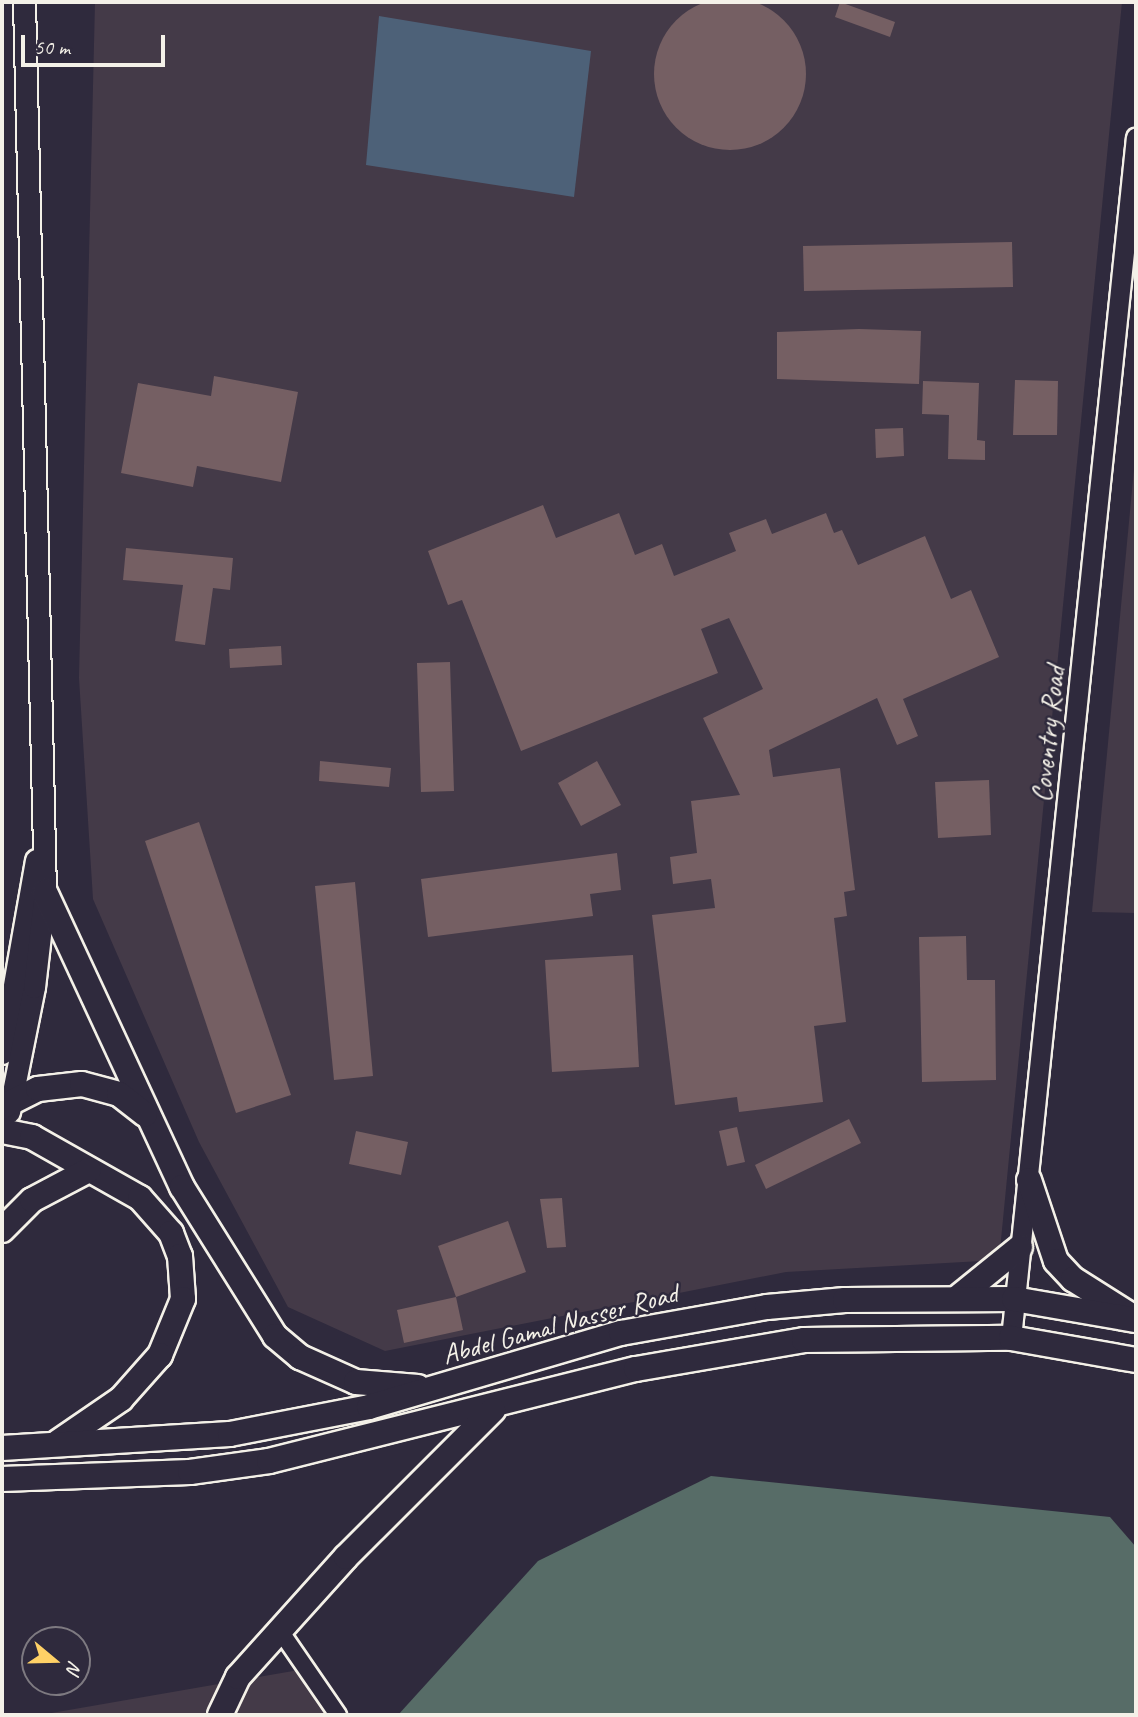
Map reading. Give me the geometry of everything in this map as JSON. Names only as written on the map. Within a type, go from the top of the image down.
[{"type":"highway","points":[[46,892],[182,1187],[275,1336],[300,1357],[356,1382],[435,1389]]},
{"type":"highway","points":[[8,1104],[47,1087],[82,1084],[119,1094],[147,1116]]},
{"type":"highway","points":[[2,1129],[32,1137],[140,1198],[160,1218],[180,1255],[183,1299],[170,1334],[143,1379],[97,1420],[51,1446]]},
{"type":"highway","points":[[2,1230],[32,1200],[89,1170]]},
{"type":"highway","points":[[1029,1180],[1056,1261],[1073,1279],[1136,1319]]},
{"type":"highway","points":[[957,1298],[1020,1247]]},
{"type":"highway","name":"Abdel Gamal Nasser Road","points":[[5,1448],[230,1434],[435,1389],[690,1318],[845,1300],[1014,1300],[1136,1319]]},
{"type":"highway","points":[[3,1479],[190,1472],[269,1461],[636,1369],[772,1344],[842,1338],[1011,1338],[1136,1360]]},
{"type":"highway","points":[[220,1715],[238,1677],[458,1440],[499,1405]]},
{"type":"main road","points":[[2,1129],[46,892],[42,838],[45,699],[24,2]]},
{"type":"main road","points":[[2,1053],[42,838]]},
{"type":"street","name":"Coventry Road","points":[[1011,1338],[1136,137]]},
{"type":"street","points":[[281,1632],[338,1715]]},
{"type":"shaded area","points":[[95,2],[1122,2],[999,1260],[786,1272],[385,1351],[288,1307],[199,1142],[93,899],[79,678]]},
{"type":"shaded area","points":[[1136,448],[1136,913],[1092,912]]},
{"type":"shaded area","points":[[299,1670],[340,1715],[40,1715]]},
{"type":"green space","points":[[711,1476],[1110,1517],[1136,1547],[1136,1715],[398,1715],[538,1561]]},
{"type":"water","points":[[379,16],[591,51],[574,197],[366,165]]},
{"type":"building","points":[[730,-2],[759,4],[784,20],[800,45],[806,74],[800,103],[784,128],[759,144],[730,150],[701,144],[676,128],[660,103],[654,74],[660,45],[676,20],[701,4]]},
{"type":"building","points":[[840,2],[895,22],[890,37],[835,17]]},
{"type":"building","points":[[1012,242],[1013,287],[804,291],[803,246]]},
{"type":"building","points":[[859,329],[921,331],[919,384],[777,379],[777,332]]},
{"type":"building","points":[[214,376],[298,392],[281,482],[197,466],[193,487],[121,473],[138,383],[211,396]]},
{"type":"building","points":[[1015,380],[1058,381],[1057,435],[1013,435]]},
{"type":"building","points":[[923,381],[979,383],[977,440],[985,441],[985,460],[948,459],[949,415],[922,414]]},
{"type":"building","points":[[903,428],[904,456],[876,458],[875,429]]},
{"type":"building","points":[[543,505],[556,538],[619,513],[635,555],[662,544],[674,576],[736,551],[729,533],[766,519],[772,534],[826,513],[834,533],[842,530],[858,565],[925,536],[951,599],[971,590],[999,657],[903,699],[918,736],[897,745],[877,698],[769,750],[773,777],[840,768],[855,890],[844,892],[847,916],[834,918],[846,1022],[814,1026],[823,1102],[739,1112],[737,1097],[675,1105],[652,915],[715,908],[711,879],[673,884],[670,857],[697,853],[691,801],[740,795],[703,718],[763,689],[729,618],[701,629],[718,673],[521,751],[462,600],[448,605],[428,551]]},
{"type":"building","points":[[126,548],[233,558],[230,590],[213,588],[205,645],[175,641],[183,585],[123,580]]},
{"type":"building","points":[[281,646],[282,665],[230,668],[229,649]]},
{"type":"building","points":[[450,662],[454,791],[421,792],[417,663]]},
{"type":"building","points":[[320,761],[391,768],[389,787],[319,781]]},
{"type":"building","points":[[597,761],[621,805],[581,826],[558,783]]},
{"type":"building","points":[[989,780],[991,835],[938,838],[935,782]]},
{"type":"building","points":[[199,822],[291,1095],[236,1113],[145,841]]},
{"type":"building","points":[[617,853],[621,890],[590,894],[593,916],[428,937],[421,879]]},
{"type":"building","points":[[355,882],[373,1076],[334,1080],[315,886]]},
{"type":"building","points":[[966,936],[967,980],[995,980],[996,1080],[922,1082],[919,937]]},
{"type":"building","points":[[633,955],[639,1067],[552,1072],[545,960]]},
{"type":"building","points":[[849,1119],[861,1143],[766,1189],[755,1165]]},
{"type":"building","points":[[737,1127],[745,1162],[727,1166],[719,1131]]},
{"type":"building","points":[[356,1131],[408,1142],[401,1175],[349,1164]]},
{"type":"building","points":[[562,1198],[566,1247],[547,1248],[540,1199]]},
{"type":"building","points":[[508,1221],[526,1272],[456,1297],[438,1246]]},
{"type":"building","points":[[456,1297],[463,1330],[404,1343],[397,1310]]}]
